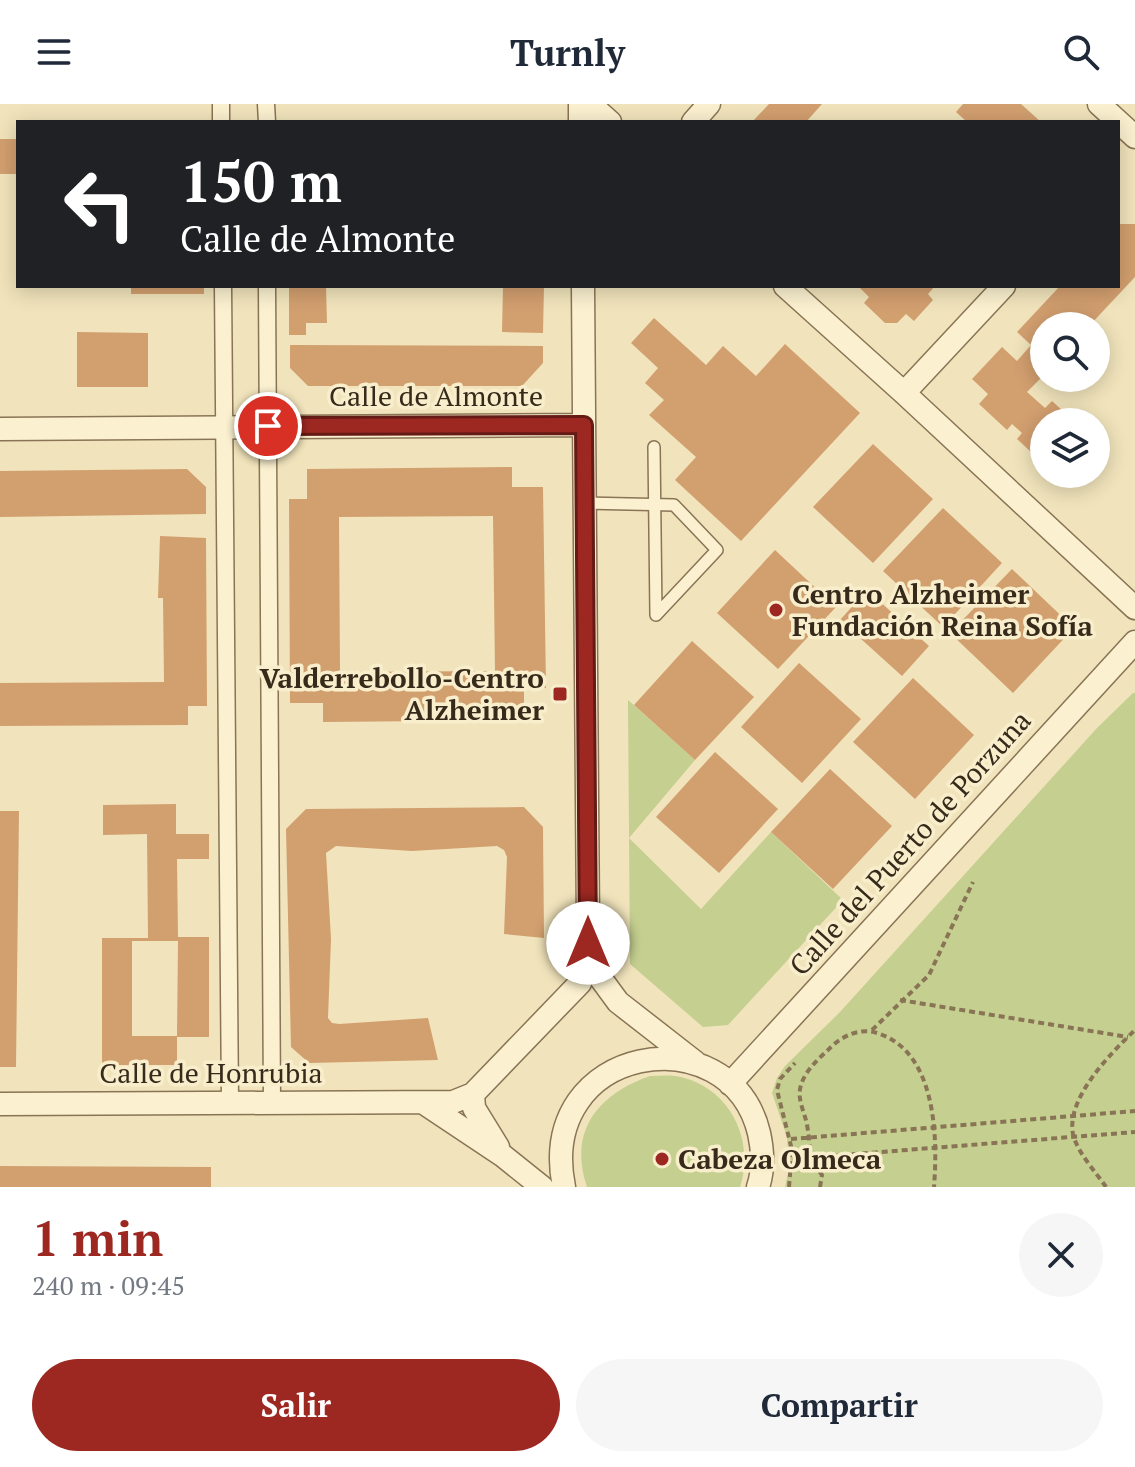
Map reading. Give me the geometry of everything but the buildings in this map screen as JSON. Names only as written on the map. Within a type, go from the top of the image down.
[{"type":"street","points":[[590,104],[608,120]]},
{"type":"street","points":[[695,120],[709,104]]},
{"type":"street","points":[[1099,104],[1116,120]]},
{"type":"street","points":[[1120,123],[1135,137]]},
{"type":"street","points":[[223,288],[230,1103]]},
{"type":"street","points":[[267,288],[272,1103]]},
{"type":"street","points":[[502,1155],[474,1108],[473,1094],[572,993],[585,973],[588,961],[583,288]]},
{"type":"street","points":[[787,288],[1135,608]]},
{"type":"street","points":[[904,393],[1002,288]]},
{"type":"street","name":"Calle de Almonte","points":[[0,429],[584,425]]},
{"type":"street","name":"Calle del Puerto de Porzuna","points":[[730,1084],[1135,643]]},
{"type":"street","points":[[588,961],[618,1002],[699,1065],[730,1084],[745,1101],[756,1123],[763,1151],[758,1187]]},
{"type":"street","points":[[572,993],[618,1002]]},
{"type":"street","points":[[564,1187],[561,1146],[569,1117],[584,1093],[611,1070],[641,1060],[673,1058],[699,1065]]},
{"type":"street","name":"Calle de Honrubia","points":[[0,1104],[444,1103],[473,1094]]},
{"type":"street","points":[[423,1102],[502,1155],[542,1187]]},
{"type":"lane","points":[[584,503],[655,504],[674,505],[717,550],[656,615],[655,504],[654,447]]},
{"type":"path","points":[[871,1031],[929,975],[973,882]]},
{"type":"path","points":[[900,1000],[1128,1037]]},
{"type":"path","points":[[1106,1187],[1074,1136],[1072,1117],[1086,1087],[1135,1030]]},
{"type":"path","points":[[820,1187],[822,1175],[809,1159],[809,1137],[799,1092],[803,1079],[834,1044],[847,1035],[871,1031],[902,1045],[914,1058],[925,1086],[933,1129],[934,1187]]},
{"type":"path","points":[[789,1187],[791,1139],[777,1090],[780,1079],[795,1063]]},
{"type":"path","points":[[791,1139],[1135,1111]]},
{"type":"path","points":[[792,1159],[1135,1132]]},
{"type":"green space","points":[[1133,693],[1135,1187],[785,1187],[789,1169],[787,1137],[772,1093],[785,1066],[840,1012],[1097,728]]},
{"type":"green space","points":[[628,700],[695,760],[629,838]]},
{"type":"green space","points":[[771,832],[843,900],[728,1025],[703,1027],[630,964],[629,838],[701,909]]},
{"type":"green space","points":[[650,1076],[675,1076],[694,1081],[723,1102],[733,1116],[744,1151],[740,1187],[587,1187],[582,1149],[592,1117],[616,1093]]},
{"type":"place","name":"Centro Alzheimer Fundación Reina Sofía","points":[[776,610]]},
{"type":"place","name":"Valderrebollo-Centro Alzheimer","points":[[560,694]]},
{"type":"place","name":"Cabeza Olmeca","points":[[662,1159]]},
{"type":"route","points":[[268,426],[584,425],[588,943]]}]
